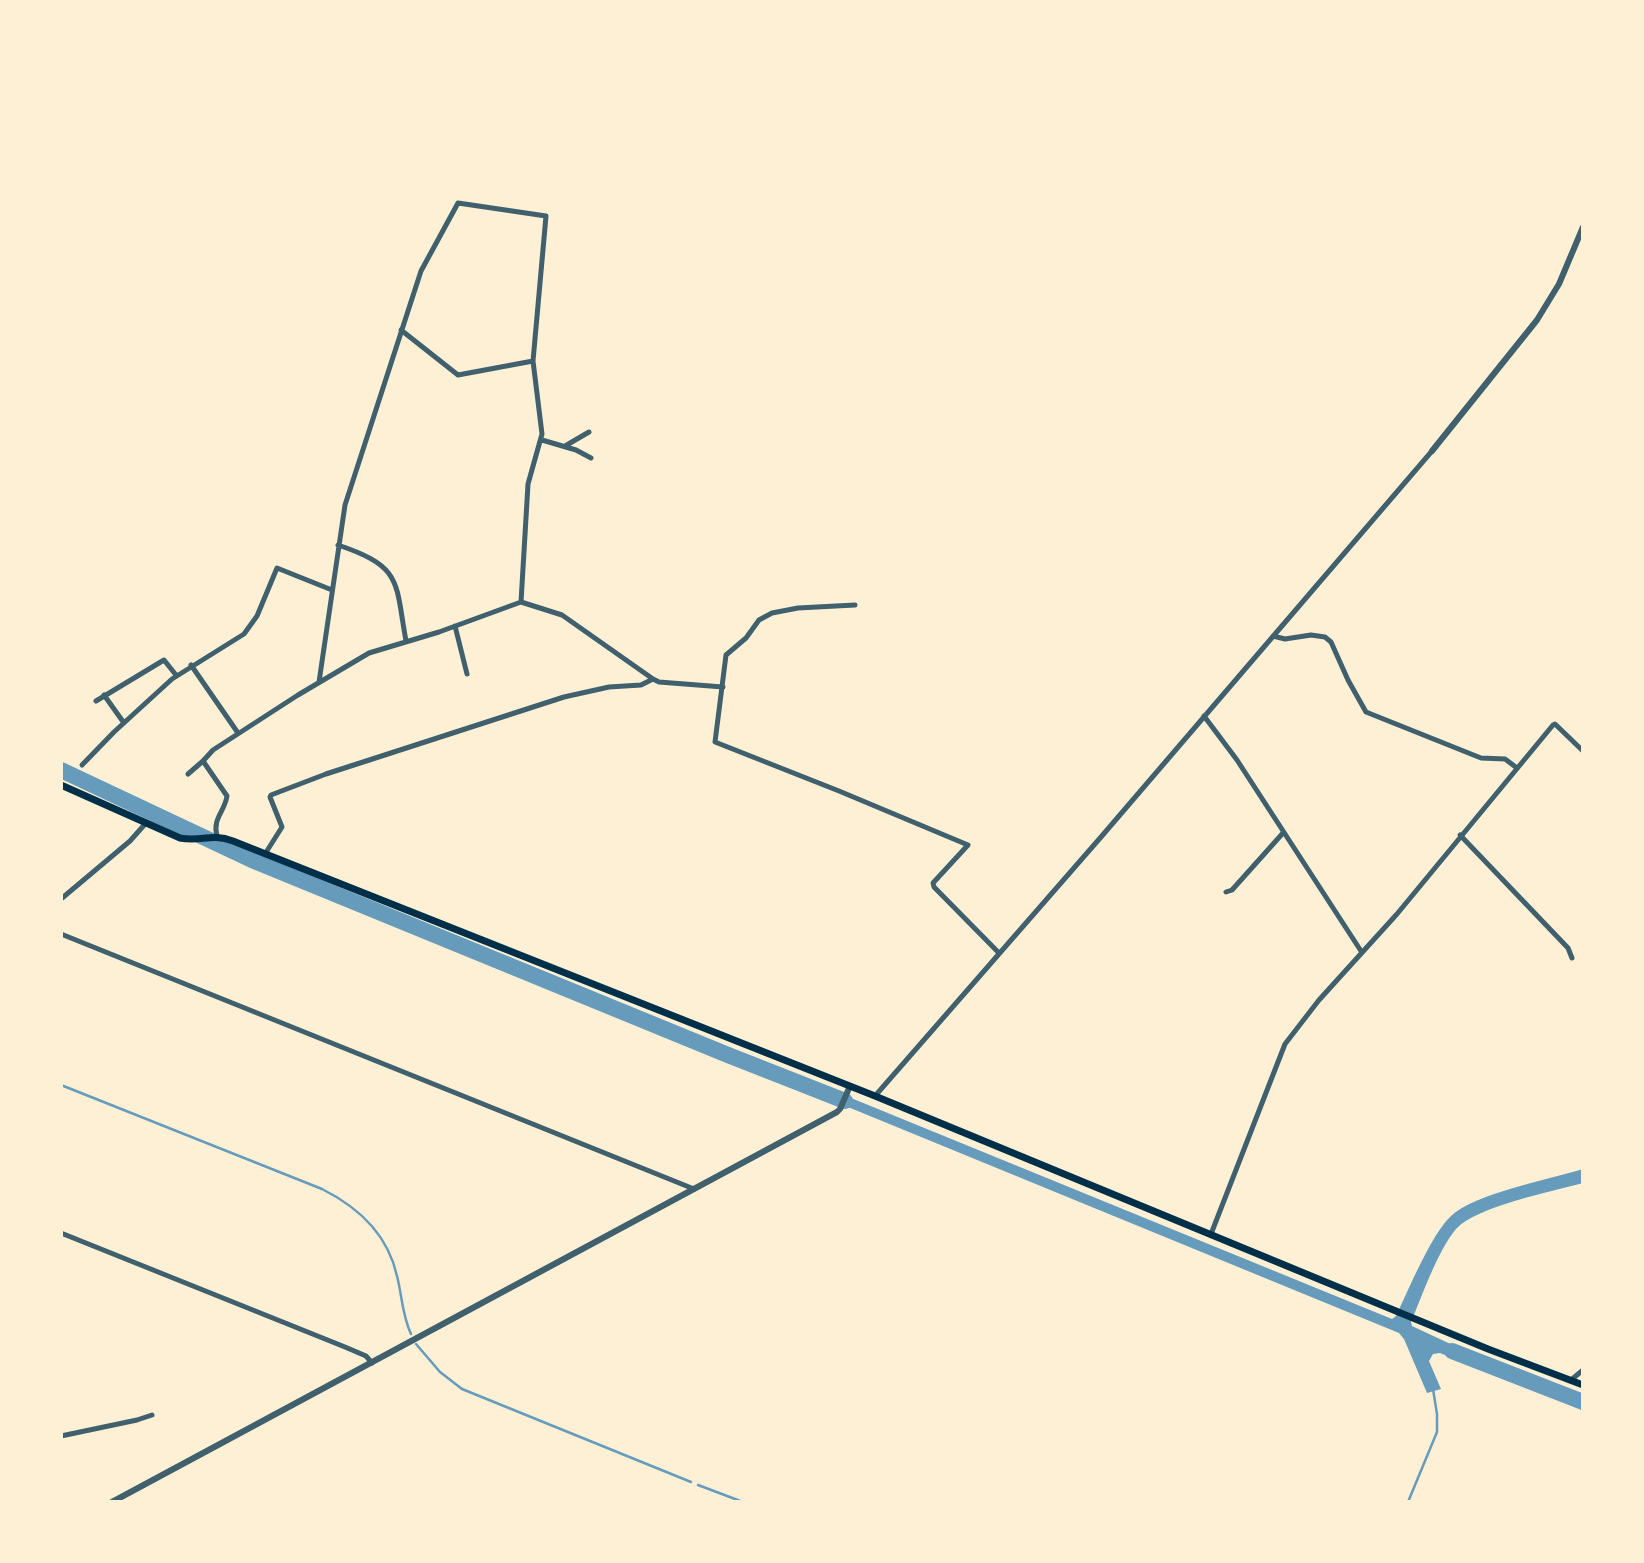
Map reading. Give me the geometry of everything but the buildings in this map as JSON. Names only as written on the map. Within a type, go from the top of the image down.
[{"type":"main road","points":[[61,785],[180,838],[193,840],[216,836],[265,854],[849,1089],[875,1096],[1583,1385]]},
{"type":"street","points":[[319,682],[338,545],[350,486],[428,256],[458,203],[546,216],[533,361],[542,440],[528,484],[521,602]]},
{"type":"street","points":[[875,1096],[1432,451],[1537,320],[1559,284],[1583,228]]},
{"type":"street","points":[[401,330],[458,375],[533,361]]},
{"type":"street","points":[[565,446],[589,432]]},
{"type":"street","points":[[542,440],[565,446],[591,458]]},
{"type":"street","points":[[338,545],[388,570],[401,606],[405,641]]},
{"type":"street","points":[[82,765],[176,676],[244,634],[257,616],[277,568],[331,590]]},
{"type":"street","points":[[188,774],[213,750],[238,733],[369,653],[521,602],[562,615],[659,682],[723,687]]},
{"type":"street","points":[[855,605],[798,608],[772,613],[759,620],[746,638],[726,655],[715,743],[968,845],[933,883],[934,887],[999,953]]},
{"type":"street","points":[[455,626],[467,674]]},
{"type":"street","points":[[1273,636],[1285,639],[1311,635],[1325,637],[1331,642],[1366,712],[1481,758],[1505,760],[1517,768]]},
{"type":"street","points":[[96,701],[164,660],[176,676]]},
{"type":"street","points":[[191,665],[238,733]]},
{"type":"street","points":[[265,854],[282,827],[271,795],[326,774],[555,699],[596,689],[641,685],[653,679]]},
{"type":"street","points":[[104,695],[124,723]]},
{"type":"street","points":[[1205,716],[1237,760],[1361,951]]},
{"type":"street","points":[[1210,1234],[1285,1044],[1305,1017],[1361,951],[1397,914],[1553,725],[1583,751]]},
{"type":"street","points":[[203,761],[227,796],[215,822],[216,836]]},
{"type":"street","points":[[61,899],[130,841],[146,823]]},
{"type":"street","points":[[1226,892],[1231,890],[1283,833]]},
{"type":"street","points":[[1460,835],[1569,948],[1572,958]]},
{"type":"street","points":[[61,934],[694,1189]]},
{"type":"street","points":[[112,1502],[840,1109],[849,1089]]},
{"type":"street","points":[[61,1233],[345,1347],[366,1356],[372,1363]]},
{"type":"street","points":[[1571,1380],[1583,1370]]},
{"type":"street","points":[[61,1436],[152,1415]]},
{"type":"water","points":[[829,1089],[1392,1319],[1396,1316],[1436,1235],[1451,1216],[1462,1208],[1494,1194],[1583,1169],[1583,1183],[1534,1195],[1480,1213],[1456,1229],[1449,1238],[1411,1322],[1412,1326],[1474,1355],[1469,1365],[1440,1353],[1433,1354],[1429,1361],[1441,1389],[1427,1393],[1399,1333],[826,1098]]},
{"type":"waterway","points":[[61,770],[252,860],[845,1101]]},
{"type":"waterway","points":[[61,1085],[322,1189],[348,1204],[370,1224],[387,1248],[393,1261],[411,1334]]},
{"type":"waterway","points":[[416,1344],[440,1372],[462,1389],[691,1482]]},
{"type":"waterway","points":[[1452,1351],[1583,1402]]},
{"type":"waterway","points":[[1408,1502],[1437,1432],[1433,1389]]},
{"type":"waterway","points":[[698,1485],[743,1502]]}]
